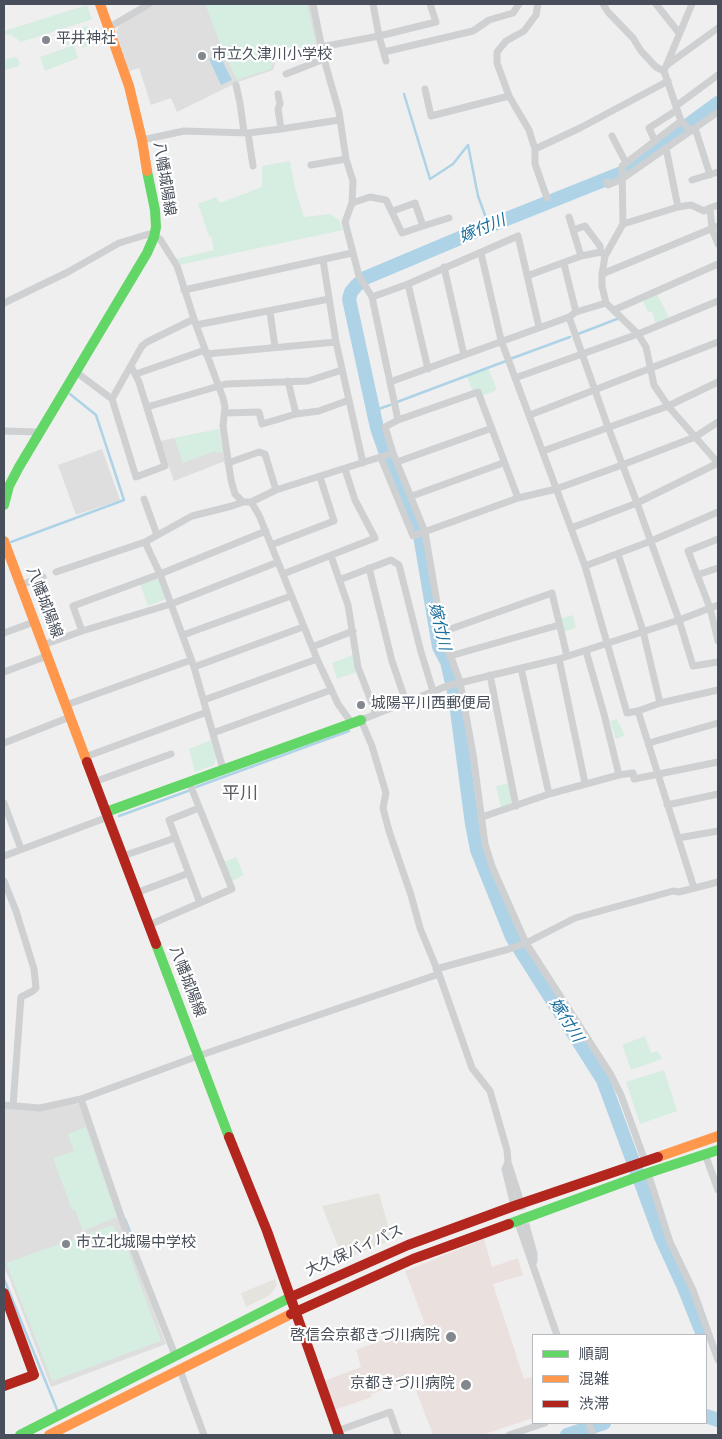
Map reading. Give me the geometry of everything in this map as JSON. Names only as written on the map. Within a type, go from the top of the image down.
[{"type":"main road","name":"八幡城陽線","points":[[4,505],[9,486],[39,432],[147,253],[156,227],[155,210],[142,140],[129,86],[110,27],[100,4]]},
{"type":"main road","name":"八幡城陽線","points":[[4,541],[8,564],[20,585],[198,1056],[266,1230],[338,1433]]},
{"type":"main road","points":[[107,815],[188,782],[356,721]]},
{"type":"main road","name":"大久保バイパス","points":[[20,1435],[290,1297],[408,1245],[514,1206],[718,1136]]},
{"type":"main road","name":"大久保バイパス","points":[[49,1435],[67,1431],[180,1370],[295,1312],[413,1259],[517,1220],[718,1150]]},
{"type":"main road","points":[[4,1292],[34,1375],[4,1386]]},
{"type":"street","points":[[110,27],[149,4]]},
{"type":"street","points":[[313,4],[321,47],[339,112],[346,159],[353,181],[352,203],[345,222],[359,276],[372,297],[398,420]]},
{"type":"street","points":[[373,4],[386,61]]},
{"type":"street","points":[[321,47],[379,36],[436,22],[430,4]]},
{"type":"street","points":[[384,52],[473,31],[489,20],[513,13],[519,4]]},
{"type":"street","points":[[538,4],[536,15],[524,31],[506,41],[497,52],[497,63],[509,96],[529,130],[535,149],[535,164],[547,198]]},
{"type":"street","points":[[603,4],[608,12],[634,38],[641,51],[656,67],[665,68],[718,28]]},
{"type":"street","points":[[656,4],[679,33]]},
{"type":"street","points":[[692,4],[665,68],[682,121],[693,129],[710,175]]},
{"type":"street","points":[[286,74],[324,59]]},
{"type":"street","points":[[655,141],[649,128],[718,75]]},
{"type":"street","points":[[535,149],[580,128],[668,81]]},
{"type":"street","points":[[236,85],[253,166]]},
{"type":"street","points":[[425,89],[431,116],[509,96]]},
{"type":"street","points":[[278,94],[281,130]]},
{"type":"street","points":[[607,182],[608,185],[622,179],[718,112]]},
{"type":"street","points":[[142,140],[184,131],[246,132],[281,130],[339,120]]},
{"type":"street","points":[[624,164],[682,121]]},
{"type":"street","points":[[603,254],[623,224],[622,179],[624,164],[612,136]]},
{"type":"street","points":[[666,148],[678,207]]},
{"type":"street","points":[[311,165],[346,159]]},
{"type":"street","points":[[692,180],[718,172]]},
{"type":"street","points":[[352,203],[370,197],[386,200],[402,232],[449,218]]},
{"type":"street","points":[[392,211],[415,203],[423,226]]},
{"type":"street","points":[[623,224],[678,207],[691,205],[704,211],[718,205]]},
{"type":"street","points":[[710,208],[718,244]]},
{"type":"street","points":[[569,217],[581,256]]},
{"type":"street","points":[[571,528],[637,503],[718,463],[668,406],[654,385],[646,347],[638,334],[606,303],[602,286],[603,254],[600,246],[586,226],[573,230]]},
{"type":"street","points":[[602,274],[715,227]]},
{"type":"street","points":[[4,303],[68,272],[119,243],[149,234],[160,240],[176,266],[225,407],[223,426],[228,463],[235,494],[247,502],[266,531],[331,690],[356,721],[372,746],[386,793],[383,808],[388,831],[411,894],[420,928],[472,1068],[490,1092],[518,1193]]},
{"type":"street","points":[[372,297],[408,284],[518,236],[539,327]]},
{"type":"street","points":[[184,290],[352,253]]},
{"type":"street","points":[[481,253],[501,340],[544,451],[585,566],[627,713],[660,703],[718,690]]},
{"type":"street","points":[[526,276],[564,264],[581,256],[603,254]]},
{"type":"street","points":[[324,260],[328,299],[336,342],[363,463]]},
{"type":"street","points":[[564,264],[576,312]]},
{"type":"street","points":[[614,310],[718,264]]},
{"type":"street","points":[[444,267],[464,355]]},
{"type":"street","points":[[408,284],[428,369]]},
{"type":"street","points":[[112,399],[142,346],[147,342],[195,322],[270,312],[328,299]]},
{"type":"street","points":[[515,378],[638,334],[718,301]]},
{"type":"street","points":[[390,382],[501,340],[569,317],[576,312],[606,303]]},
{"type":"street","points":[[270,312],[275,348]]},
{"type":"street","points":[[569,317],[594,390],[651,541],[693,666],[718,662]]},
{"type":"street","points":[[136,374],[205,352],[336,342]]},
{"type":"street","points":[[530,415],[718,342]]},
{"type":"street","points":[[76,372],[112,399],[136,477],[165,466],[136,374],[131,366]]},
{"type":"street","points":[[147,407],[226,384],[308,381],[342,370]]},
{"type":"street","points":[[288,381],[296,414]]},
{"type":"street","points":[[544,451],[668,406],[718,382]]},
{"type":"street","points":[[518,498],[503,463],[478,392],[398,420],[386,428],[393,453],[425,532],[442,632],[458,682],[473,754],[485,844],[493,869],[526,943],[611,1076],[621,1095],[643,1162]]},
{"type":"street","points":[[224,413],[259,412],[262,424],[296,414],[319,411],[349,400]]},
{"type":"street","points":[[381,458],[413,536],[518,498],[556,489],[622,465],[695,437],[718,422]]},
{"type":"street","points":[[397,462],[492,428]]},
{"type":"street","points":[[4,431],[39,432]]},
{"type":"street","points":[[228,463],[259,452],[264,454],[276,490]]},
{"type":"street","points":[[56,572],[145,542],[192,516],[247,502],[276,490],[393,453]]},
{"type":"street","points":[[412,496],[503,463]]},
{"type":"street","points":[[283,574],[375,538],[356,500],[345,469]]},
{"type":"street","points":[[272,544],[334,521],[320,477]]},
{"type":"street","points":[[144,499],[157,535]]},
{"type":"street","points":[[585,566],[651,541],[718,512]]},
{"type":"street","points":[[82,631],[73,606],[160,574],[266,531]]},
{"type":"street","points":[[718,539],[688,552],[710,608],[718,641]]},
{"type":"street","points":[[145,542],[160,574],[193,664],[223,769]]},
{"type":"street","points":[[618,554],[643,631],[660,703]]},
{"type":"street","points":[[331,556],[348,605],[358,667],[376,714]]},
{"type":"street","points":[[339,580],[390,560],[399,565],[420,652],[433,691]]},
{"type":"street","points":[[43,645],[171,604],[278,562]]},
{"type":"street","points":[[369,568],[392,661],[406,702]]},
{"type":"street","points":[[697,575],[718,568]]},
{"type":"street","points":[[20,585],[43,577]]},
{"type":"street","points":[[442,632],[552,593],[558,625],[567,656]]},
{"type":"street","points":[[183,635],[292,596]]},
{"type":"street","points":[[356,721],[458,682],[586,651],[607,642],[679,620],[718,605]]},
{"type":"street","points":[[4,633],[34,622]]},
{"type":"street","points":[[450,656],[558,625]]},
{"type":"street","points":[[66,705],[304,627]]},
{"type":"street","points":[[312,647],[353,631]]},
{"type":"street","points":[[586,651],[604,714],[618,775]]},
{"type":"street","points":[[4,672],[47,656]]},
{"type":"street","points":[[204,700],[317,659]]},
{"type":"street","points":[[558,659],[585,783]]},
{"type":"street","points":[[521,668],[549,794]]},
{"type":"street","points":[[490,675],[516,806]]},
{"type":"street","points":[[213,733],[331,690]]},
{"type":"street","points":[[638,711],[694,888]]},
{"type":"street","points":[[85,758],[208,712]]},
{"type":"street","points":[[4,743],[70,717]]},
{"type":"street","points":[[649,742],[718,723]]},
{"type":"street","points":[[94,782],[172,754]]},
{"type":"street","points":[[482,817],[549,794],[618,775],[633,773],[634,779],[718,762]]},
{"type":"street","points":[[149,925],[232,890],[188,782]]},
{"type":"street","points":[[667,805],[718,794]]},
{"type":"street","points":[[4,803],[21,849]]},
{"type":"street","points":[[199,808],[169,820],[200,903]]},
{"type":"street","points":[[4,856],[107,815]]},
{"type":"street","points":[[678,838],[718,831]]},
{"type":"street","points":[[123,856],[175,838]]},
{"type":"street","points":[[136,893],[189,873]]},
{"type":"street","points":[[4,881],[16,911],[34,969],[36,988],[21,997],[13,1106]]},
{"type":"street","points":[[4,1104],[40,1108],[81,1099],[437,972],[526,943],[575,918],[673,891],[679,892],[718,882]]},
{"type":"street","points":[[81,1099],[125,1228],[175,1355]]},
{"type":"street","points":[[705,1154],[718,1190]]},
{"type":"street","points":[[508,1162],[505,1169],[514,1206]]},
{"type":"street","points":[[646,1174],[670,1242],[693,1290],[718,1360]]},
{"type":"street","points":[[517,1220],[557,1334]]},
{"type":"street","points":[[528,1232],[534,1254],[533,1268]]},
{"type":"street","points":[[180,1370],[204,1435]]},
{"type":"street","points":[[338,1433],[390,1412],[398,1435]]},
{"type":"street","points":[[509,1435],[541,1424]]},
{"type":"shaded area","name":"市立久津川小学校","points":[[153,4],[310,4],[319,46],[284,51],[276,60],[273,70],[238,82],[177,112],[171,98],[151,105],[139,68],[129,71],[116,33],[119,26]]},
{"type":"shaded area","points":[[219,429],[225,461],[174,481],[160,441]]},
{"type":"shaded area","points":[[102,449],[120,500],[76,515],[58,465]]},
{"type":"shaded area","name":"市立北城陽中学校","points":[[77,1104],[81,1105],[120,1220],[166,1344],[51,1387],[9,1277],[4,1269],[4,1106],[46,1110]]},
{"type":"shaded area","points":[[379,1193],[392,1240],[343,1259],[322,1206]]},
{"type":"shaded area","name":"啓信会京都きづ川病院","points":[[484,1239],[492,1267],[518,1258],[523,1275],[493,1284],[524,1379],[532,1377],[532,1418],[482,1435],[433,1435],[412,1380],[371,1394],[372,1397],[334,1410],[324,1381],[361,1367],[356,1350],[425,1324],[405,1271]]},
{"type":"shaded area","points":[[275,1279],[277,1285],[270,1295],[246,1307],[241,1293]]},
{"type":"green space","points":[[205,4],[307,4],[316,44],[284,50],[274,60],[271,69],[237,80],[221,46]]},
{"type":"green space","points":[[87,5],[92,19],[90,20],[21,42],[10,34],[4,36],[4,31]]},
{"type":"green space","points":[[87,26],[90,32],[86,34],[90,45],[82,48],[79,42],[64,46],[61,35]]},
{"type":"green space","points":[[74,45],[78,58],[45,71],[40,57]]},
{"type":"green space","points":[[15,57],[20,64],[4,70],[4,60]]},
{"type":"green space","points":[[290,161],[294,184],[304,217],[330,214],[339,220],[343,230],[179,265],[176,259],[214,250],[211,236],[209,236],[198,204],[216,197],[220,203],[262,187],[262,166]]},
{"type":"green space","points":[[657,294],[670,319],[656,324],[652,312],[648,312],[643,301]]},
{"type":"green space","points":[[488,368],[497,390],[482,396],[473,392],[467,376]]},
{"type":"green space","points":[[219,429],[223,452],[216,453],[215,451],[183,463],[174,438]]},
{"type":"green space","points":[[157,579],[160,581],[166,597],[164,600],[148,606],[140,584]]},
{"type":"green space","points":[[573,615],[576,628],[562,632],[559,619]]},
{"type":"green space","points":[[353,655],[357,672],[337,679],[332,663]]},
{"type":"green space","points":[[617,719],[625,735],[616,739],[610,721]]},
{"type":"green space","points":[[211,740],[216,758],[214,765],[195,772],[189,749]]},
{"type":"green space","points":[[509,783],[512,800],[508,806],[501,808],[496,786]]},
{"type":"green space","points":[[236,857],[244,875],[232,881],[224,862]]},
{"type":"green space","points":[[645,1036],[651,1053],[658,1051],[662,1059],[631,1070],[622,1045]]},
{"type":"green space","points":[[664,1070],[677,1111],[640,1124],[626,1082]]},
{"type":"green space","points":[[86,1127],[117,1217],[83,1231],[75,1210],[72,1210],[53,1158],[74,1151],[68,1134]]},
{"type":"green space","points":[[113,1225],[119,1240],[125,1243],[161,1341],[52,1381],[6,1263]]},
{"type":"water","points":[[219,54],[232,80],[221,85],[209,59]]},
{"type":"waterway","points":[[404,94],[430,179],[453,164],[468,145],[478,196],[489,226]]},
{"type":"waterway","name":"嫁付川","points":[[703,1334],[661,1237],[603,1080],[512,937],[477,850],[455,696],[447,662],[439,647],[419,530],[390,465],[377,428],[349,299],[351,292],[365,278],[624,172],[718,103]]},
{"type":"waterway","points":[[578,334],[617,319]]},
{"type":"waterway","points":[[510,359],[570,337]]},
{"type":"waterway","points":[[397,402],[506,361]]},
{"type":"waterway","points":[[11,542],[124,500],[96,415],[70,394]]},
{"type":"waterway","points":[[373,411],[390,405]]},
{"type":"waterway","points":[[196,787],[349,731]]},
{"type":"waterway","points":[[119,816],[188,791]]},
{"type":"waterway","points":[[125,1219],[136,1246]]},
{"type":"waterway","points":[[4,1279],[58,1412]]},
{"type":"waterway","points":[[707,1416],[718,1420]]},
{"type":"waterway","points":[[567,1435],[601,1424]]},
{"type":"tunnel","points":[[518,1193],[528,1232]]},
{"type":"traffic: fast","points":[[4,505],[9,486],[19,467],[147,253],[154,237],[156,227],[155,210],[147,171]]},
{"type":"traffic: fast","points":[[106,812],[361,720]]},
{"type":"traffic: fast","points":[[156,944],[229,1137]]},
{"type":"traffic: fast","points":[[509,1224],[648,1173],[718,1150]]},
{"type":"traffic: fast","points":[[20,1435],[291,1297]]},
{"type":"traffic: slow","points":[[100,4],[129,86],[142,140],[147,171]]},
{"type":"traffic: slow","points":[[4,541],[87,762]]},
{"type":"traffic: slow","points":[[658,1157],[718,1136]]},
{"type":"traffic: slow","points":[[49,1435],[291,1314]]},
{"type":"traffic: jam","points":[[87,762],[156,944]]},
{"type":"traffic: jam","points":[[229,1137],[267,1231],[339,1435]]},
{"type":"traffic: jam","points":[[291,1297],[408,1245],[514,1206],[658,1157]]},
{"type":"traffic: jam","points":[[291,1314],[413,1259],[509,1224]]},
{"type":"traffic: jam","points":[[4,1293],[34,1375],[4,1386]]},
{"type":"place","name":"平井神社","points":[[46,40]]},
{"type":"place","name":"市立久津川小学校","points":[[202,56]]},
{"type":"place","name":"城陽平川西郵便局","points":[[361,705]]},
{"type":"place","name":"市立北城陽中学校","points":[[66,1244]]},
{"type":"place","name":"啓信会京都きづ川病院","points":[[451,1337]]},
{"type":"place","name":"京都きづ川病院","points":[[466,1385]]},
{"type":"district","name":"平川","points":[[240,795]]}]
